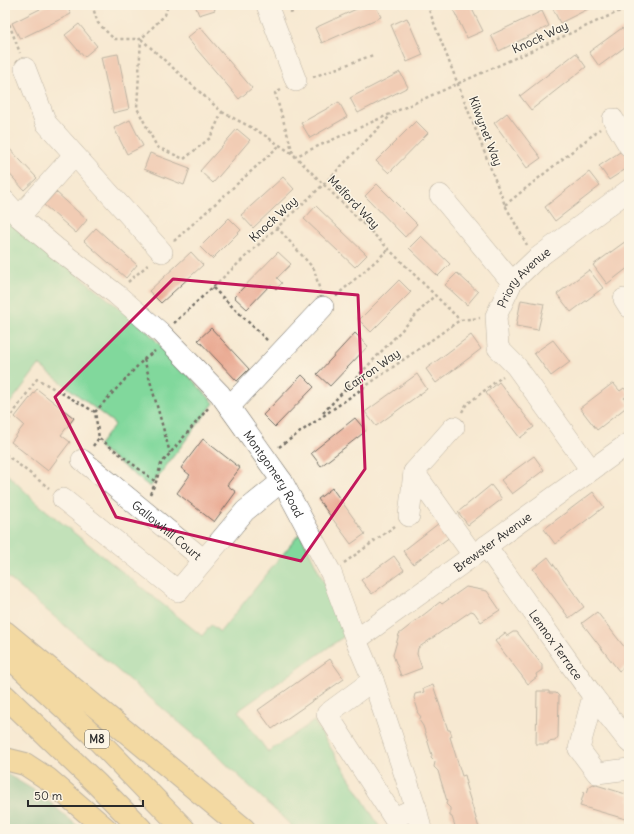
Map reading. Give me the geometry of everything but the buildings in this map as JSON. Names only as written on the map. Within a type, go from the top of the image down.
[{"type":"highway","points":[[5,632],[244,829]]},
{"type":"highway","name":"M8","points":[[5,653],[90,733],[184,829]]},
{"type":"highway","name":"M8","points":[[5,696],[96,783],[140,829]]},
{"type":"highway","points":[[5,759],[26,764],[48,779],[106,829]]},
{"type":"street","points":[[269,12],[296,81]]},
{"type":"street","points":[[25,68],[46,123],[162,252]]},
{"type":"street","points":[[613,119],[629,146]]},
{"type":"street","points":[[19,217],[74,155]]},
{"type":"street","name":"Priory Avenue","points":[[591,470],[516,366],[498,348],[496,316],[512,282],[536,259],[629,190]]},
{"type":"street","points":[[440,195],[512,282]]},
{"type":"street","name":"Montgomery Road","points":[[5,201],[19,217],[56,248],[116,294],[165,337],[225,401],[282,481],[331,573],[356,640],[373,680],[416,808],[421,829]]},
{"type":"street","points":[[225,401],[280,353],[323,307]]},
{"type":"street","points":[[409,516],[414,472],[454,427]]},
{"type":"street","name":"Brewster Avenue","points":[[356,640],[629,444]]},
{"type":"street","name":"Gallowhill Court","points":[[82,460],[204,560],[245,511],[282,481]]},
{"type":"street","name":"Lennox Terrace","points":[[414,472],[479,551],[629,742]]},
{"type":"street","points":[[63,499],[178,591],[204,560]]},
{"type":"street","points":[[373,680],[327,714],[394,818],[416,808]]},
{"type":"street","points":[[593,696],[579,750],[597,773],[629,770]]},
{"type":"path","points":[[92,5],[98,23],[114,39],[141,39]]},
{"type":"path","points":[[168,5],[166,15],[141,39],[137,108],[157,147],[184,159],[210,138],[222,112]]},
{"type":"path","points":[[269,12],[312,5]]},
{"type":"path","name":"Kilwynet Way","points":[[427,5],[505,205],[536,259]]},
{"type":"path","points":[[487,8],[495,5]]},
{"type":"path","name":"Knock Way","points":[[294,156],[459,85],[629,7]]},
{"type":"path","points":[[5,13],[25,68]]},
{"type":"path","name":"Melford Way","points":[[141,39],[222,112],[258,132],[294,156],[460,320]]},
{"type":"path","points":[[294,156],[275,93],[296,81],[322,75],[372,55]]},
{"type":"path","name":"Knock Way","points":[[95,412],[213,288],[324,184],[393,113]]},
{"type":"path","points":[[505,205],[613,119]]},
{"type":"path","points":[[116,294],[279,146]]},
{"type":"path","points":[[277,227],[314,269],[323,307],[388,250]]},
{"type":"path","points":[[213,288],[280,353]]},
{"type":"path","points":[[319,418],[435,294]]},
{"type":"path","name":"Carron Way","points":[[265,457],[460,320],[496,316]]},
{"type":"path","points":[[144,359],[170,454]]},
{"type":"path","points":[[454,427],[466,405],[516,366]]},
{"type":"path","points":[[5,425],[37,379],[95,412],[99,438],[156,482]]},
{"type":"path","points":[[142,509],[156,482],[161,464],[225,401]]},
{"type":"path","points":[[82,460],[99,438]]},
{"type":"path","points":[[5,454],[63,499]]},
{"type":"path","points":[[331,573],[409,516]]},
{"type":"highlighted area","points":[[173,279],[358,295],[365,469],[301,561],[116,517],[55,397]]},
{"type":"green space","points":[[5,215],[146,330],[214,403],[150,487],[98,446],[115,424],[39,365],[5,410]]},
{"type":"green space","points":[[5,472],[37,503],[202,636],[211,625],[220,632],[300,533],[325,584],[346,635],[238,711],[268,752],[314,721],[381,829],[295,829],[206,745],[5,575]]},
{"type":"green space","points":[[5,773],[39,793],[81,829],[5,829]]}]
